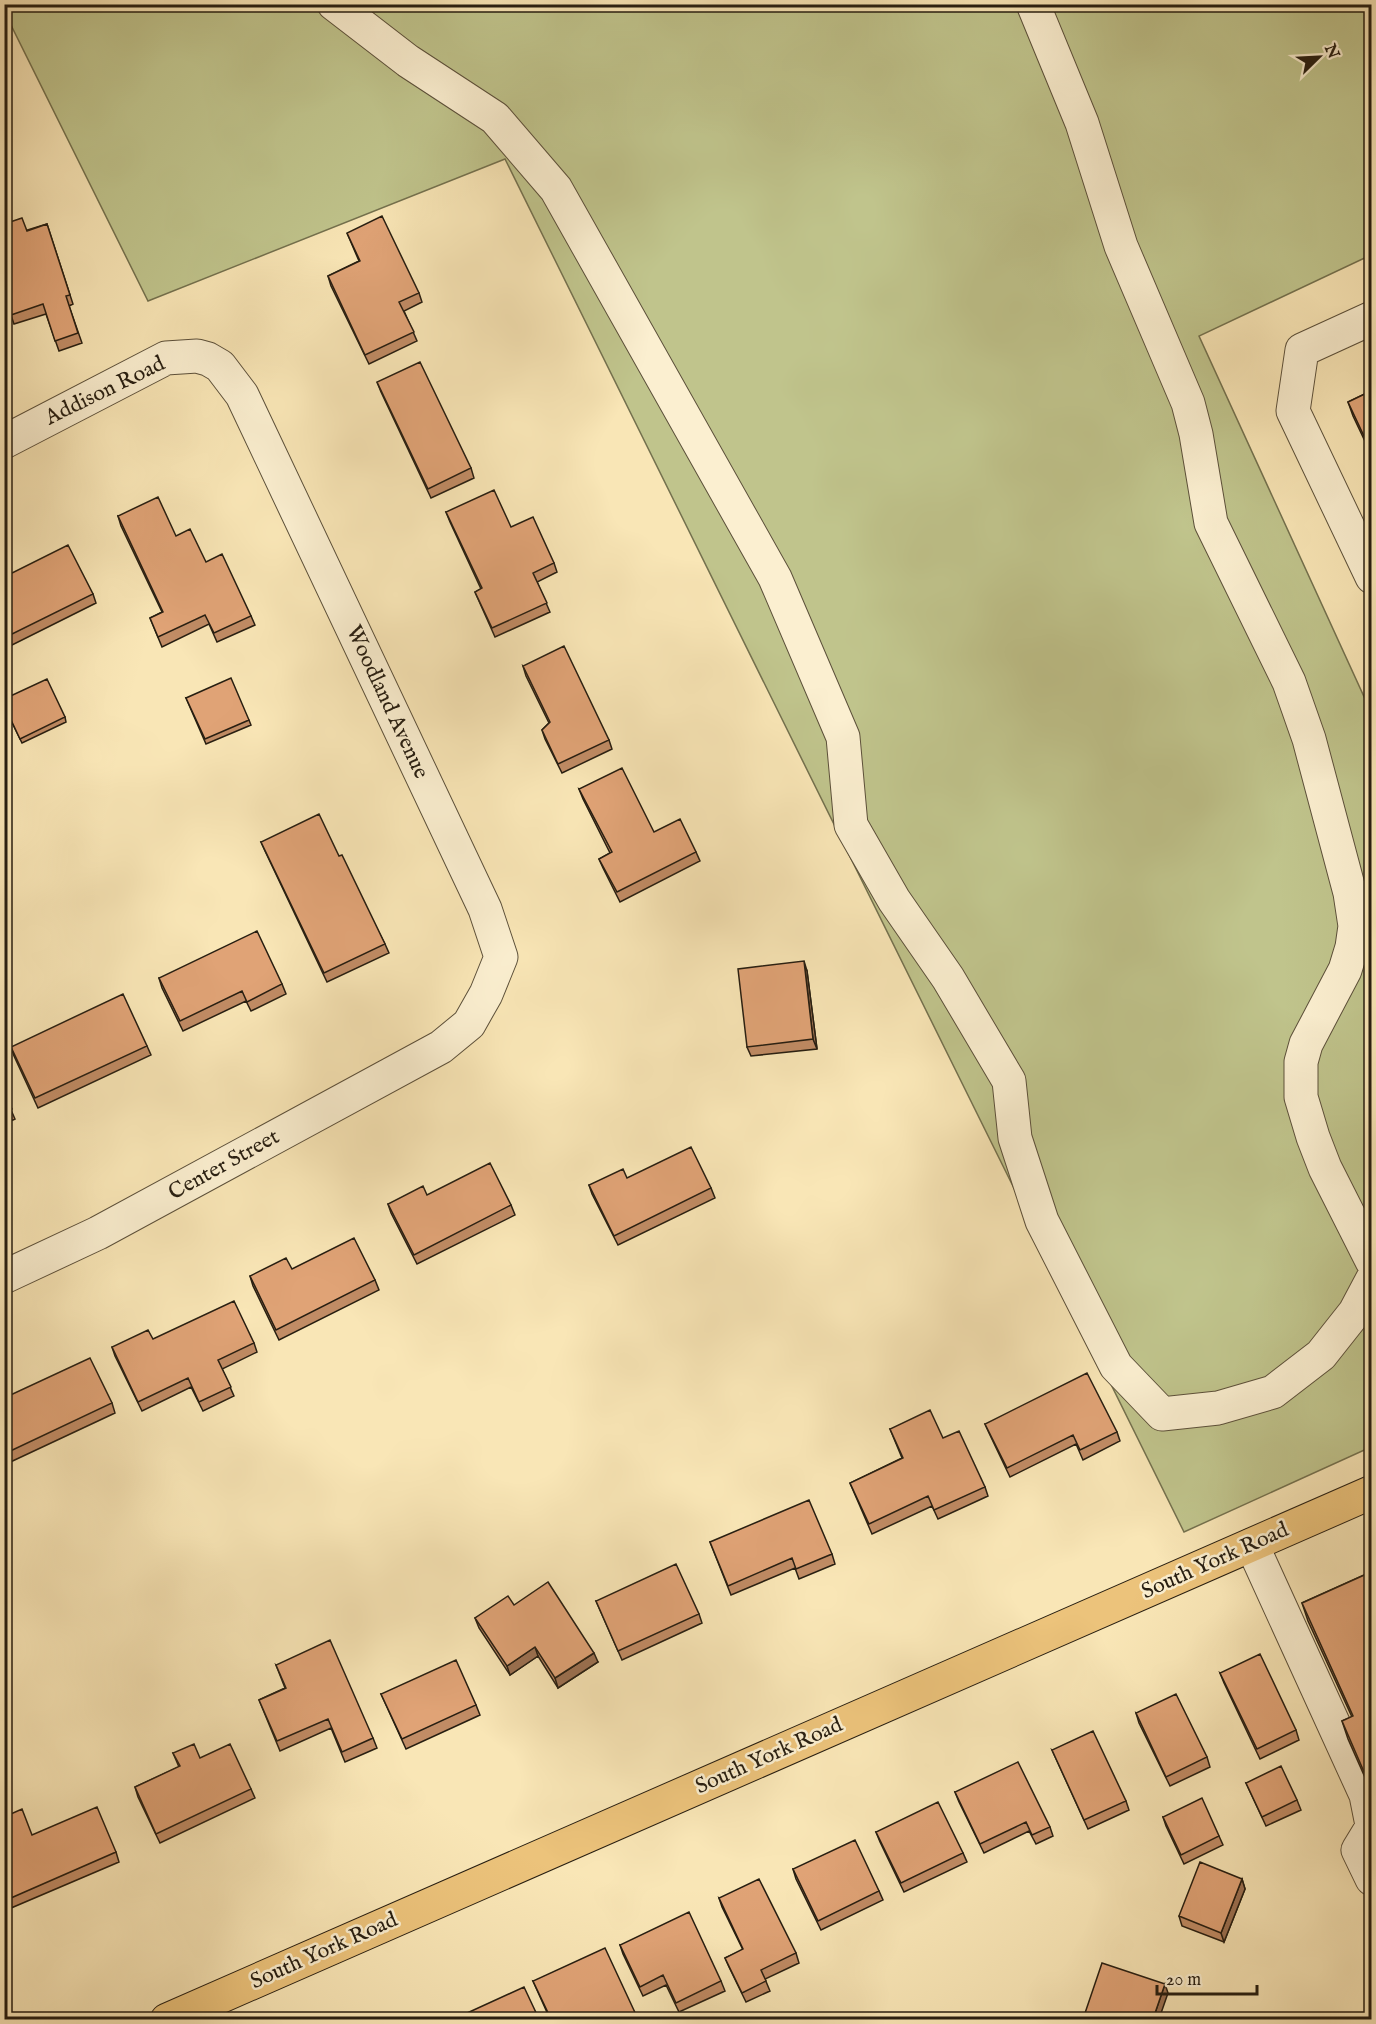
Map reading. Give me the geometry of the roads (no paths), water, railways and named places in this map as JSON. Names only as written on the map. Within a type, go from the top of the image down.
[{"type":"main road","name":"South York Road","points":[[167,2019],[1371,1492]]},
{"type":"street","points":[[334,4],[408,61],[495,118],[556,189],[690,432],[775,578],[843,737],[851,825],[894,900],[948,978],[1008,1081],[1015,1138],[1042,1221],[1116,1366],[1162,1414],[1218,1408],[1273,1392],[1321,1355],[1355,1312],[1371,1280]]},
{"type":"street","points":[[1033,4],[1082,123],[1121,246],[1188,403],[1196,434],[1211,523],[1260,619],[1302,713],[1354,916],[1352,947],[1345,970],[1306,1044],[1301,1062],[1300,1085],[1304,1108],[1316,1144],[1371,1261]]},
{"type":"street","points":[[1371,318],[1302,350],[1293,411],[1371,577]]},
{"type":"street","name":"Addison Road","points":[[4,442],[166,358],[197,356],[208,359]]},
{"type":"street","name":"Woodland Avenue","points":[[208,359],[220,366],[242,395],[485,909],[498,947],[501,957],[486,994],[469,1023],[441,1047]]},
{"type":"street","name":"Center Street","points":[[4,1277],[98,1233],[441,1047]]},
{"type":"street","points":[[1252,1545],[1366,1795],[1371,1826],[1358,1850],[1371,1879]]}]
